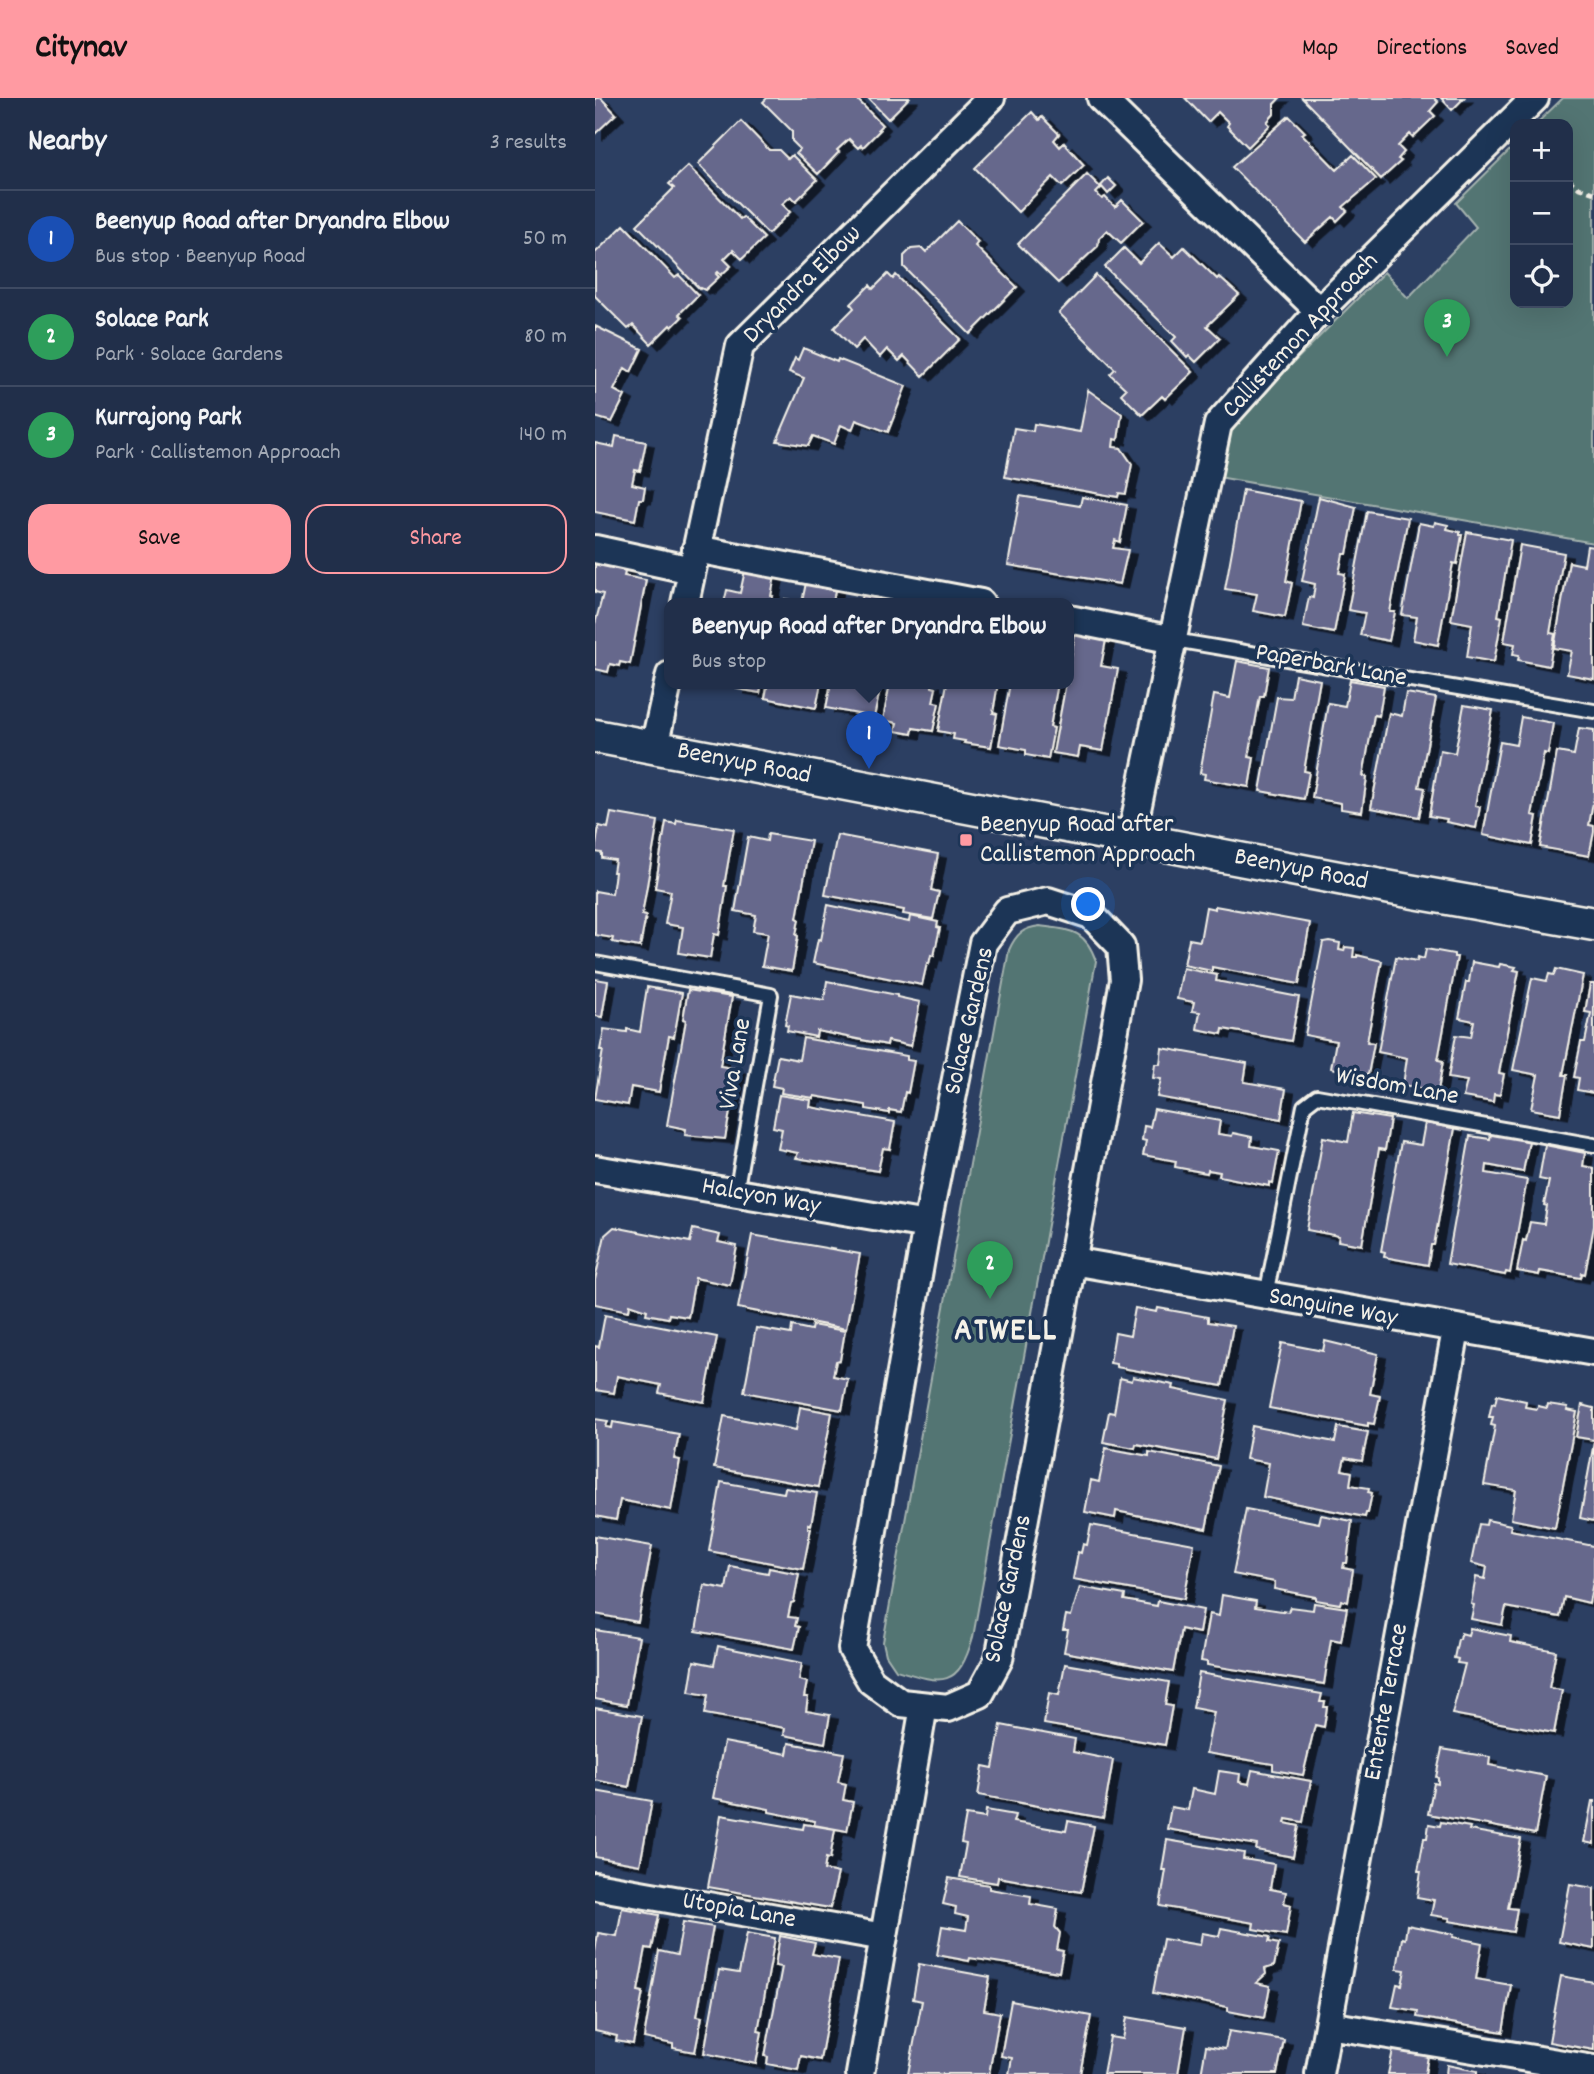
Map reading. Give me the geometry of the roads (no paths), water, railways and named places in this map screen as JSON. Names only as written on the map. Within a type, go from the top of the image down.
[{"type":"street","name":"Dryandra Elbow","points":[[686,598],[740,346],[991,98]]},
{"type":"street","points":[[1101,98],[1319,312]]},
{"type":"street","name":"Callistemon Approach","points":[[1131,838],[1218,424],[1319,312],[1535,98]]},
{"type":"street","points":[[595,549],[694,559],[948,598]]},
{"type":"street","name":"Paperbark Lane","points":[[1074,620],[1174,639]]},
{"type":"street","points":[[654,747],[667,689]]},
{"type":"street","name":"Beenyup Road","points":[[595,736],[1594,924]]},
{"type":"street","name":"Solace Gardens","points":[[1048,901],[1091,915],[1121,946],[1124,980],[999,1660],[980,1693],[948,1708],[901,1703],[871,1681],[852,1648],[927,1225],[983,943],[1007,911],[1048,901]]},
{"type":"street","name":"Halcyon Way","points":[[595,1169],[927,1225]]},
{"type":"street","name":"Sanguine Way","points":[[1072,1261],[1455,1330],[1594,1352]]},
{"type":"street","name":"Entente Terrace","points":[[1319,2074],[1455,1330]]},
{"type":"street","points":[[860,2074],[924,1706]]},
{"type":"street","name":"Utopia Lane","points":[[595,1885],[884,1937]]},
{"type":"street","points":[[1328,2025],[1594,2069]]},
{"type":"lane","name":"Paperbark Lane","points":[[1174,639],[1594,711]]},
{"type":"lane","name":"Viva Lane","points":[[595,963],[771,995],[736,1193]]},
{"type":"lane","name":"Wisdom Lane","points":[[1266,1296],[1304,1106],[1317,1096],[1594,1145]]},
{"type":"place","name":"Kurrajong Park","points":[[1447,357]]},
{"type":"place","name":"Beenyup Road after Dryandra Elbow","points":[[869,769]]},
{"type":"place","name":"Beenyup Road after Callistemon Approach","points":[[966,840]]},
{"type":"place","name":"Solace Park","points":[[990,1299]]},
{"type":"district","name":"ATWELL","points":[[1006,1332]]}]
